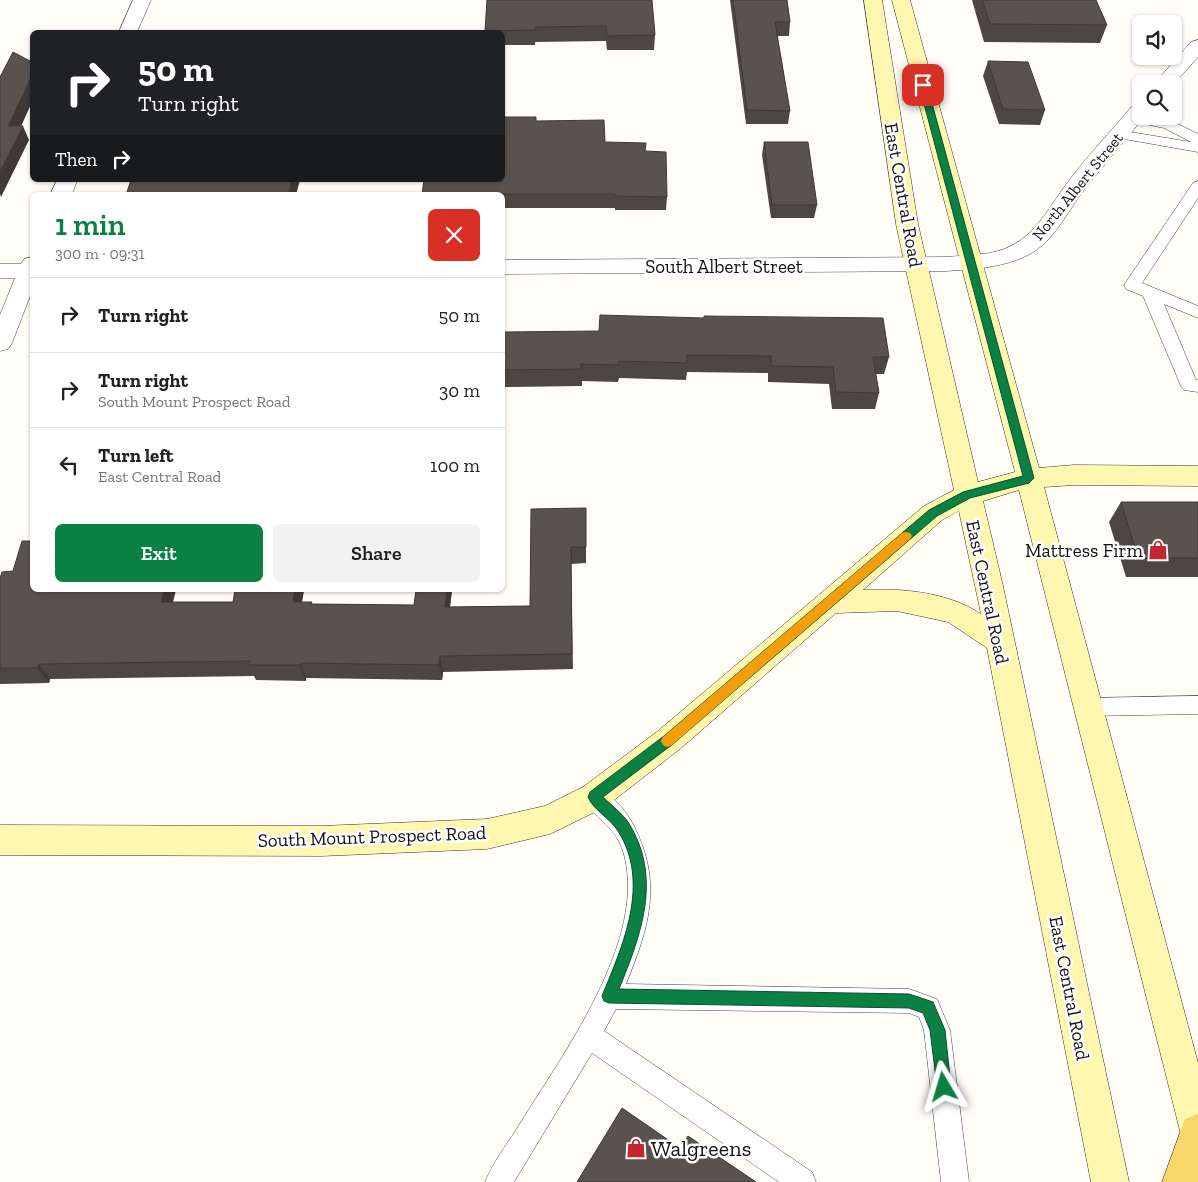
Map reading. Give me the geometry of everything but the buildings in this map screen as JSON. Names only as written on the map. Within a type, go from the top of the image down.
[{"type":"main road","name":"East Central Road","points":[[873,0],[907,224],[999,641],[1110,1182]]},
{"type":"main road","points":[[901,0],[1029,478],[1198,1131],[1181,1182]]},
{"type":"main road","name":"South Mount Prospect Road","points":[[0,840],[322,841],[487,834],[550,819],[594,797],[669,740],[832,602],[933,513],[967,495],[1029,478],[1074,475],[1198,476]]},
{"type":"main road","points":[[832,602],[897,600],[955,612],[999,641]]},
{"type":"street","points":[[129,30],[142,0]]},
{"type":"street","points":[[1171,75],[1198,46]]},
{"type":"street","name":"North Albert Street","points":[[946,264],[971,263],[1008,255],[1019,251],[1035,241],[1047,228],[1075,187],[1132,119]]},
{"type":"street","name":"South Albert Street","points":[[505,267],[946,264]]},
{"type":"street","points":[[0,271],[30,268]]},
{"type":"street","points":[[0,343],[30,273]]},
{"type":"lane","points":[[1171,125],[1198,140]]},
{"type":"lane","points":[[1118,134],[1198,148]]},
{"type":"lane","points":[[1198,186],[1132,284],[1198,312]]},
{"type":"lane","points":[[1150,292],[1190,386],[1198,386]]},
{"type":"lane","points":[[1088,706],[1198,705]]},
{"type":"lane","points":[[503,1179],[588,1035],[609,996],[630,946],[640,899],[640,878],[637,859],[623,826],[594,797]]},
{"type":"lane","points":[[609,996],[909,1001],[928,1008],[937,1030],[955,1182]]},
{"type":"lane","points":[[588,1035],[802,1182]]},
{"type":"slow traffic","points":[[667,741],[832,602],[906,536]]},
{"type":"place","name":"Mattress Firm","points":[[1158,550]]},
{"type":"place","name":"Walgreens","points":[[636,1148]]},
{"type":"route","points":[[923,85],[1029,478],[967,495],[933,513],[832,602],[669,740],[594,797],[623,826],[637,859],[640,878],[640,899],[630,946],[609,996],[909,1001],[928,1008],[937,1030],[944,1087]]}]
